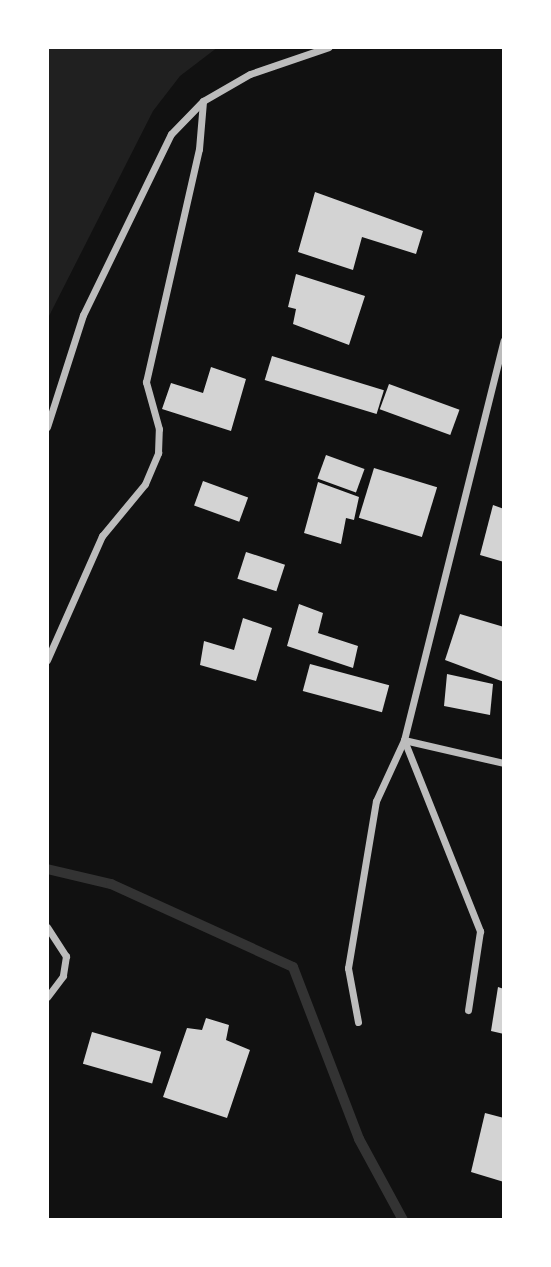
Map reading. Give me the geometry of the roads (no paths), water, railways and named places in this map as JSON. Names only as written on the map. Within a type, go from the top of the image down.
[{"type":"street","points":[[47,427],[83,315],[142,181],[171,134],[203,101],[250,74],[330,47]]},
{"type":"street","points":[[47,660],[102,536],[145,484],[158,453],[159,429],[146,382],[199,149],[203,101]]},
{"type":"street","points":[[358,1022],[348,968],[361,871],[376,801],[404,740],[504,340]]},
{"type":"street","points":[[404,740],[504,763]]},
{"type":"street","points":[[404,740],[480,931],[468,1010]]},
{"type":"street","points":[[47,927],[66,956],[63,976],[47,997]]},
{"type":"waterway","points":[[47,869],[111,884],[293,967],[359,1139],[403,1220]]}]
